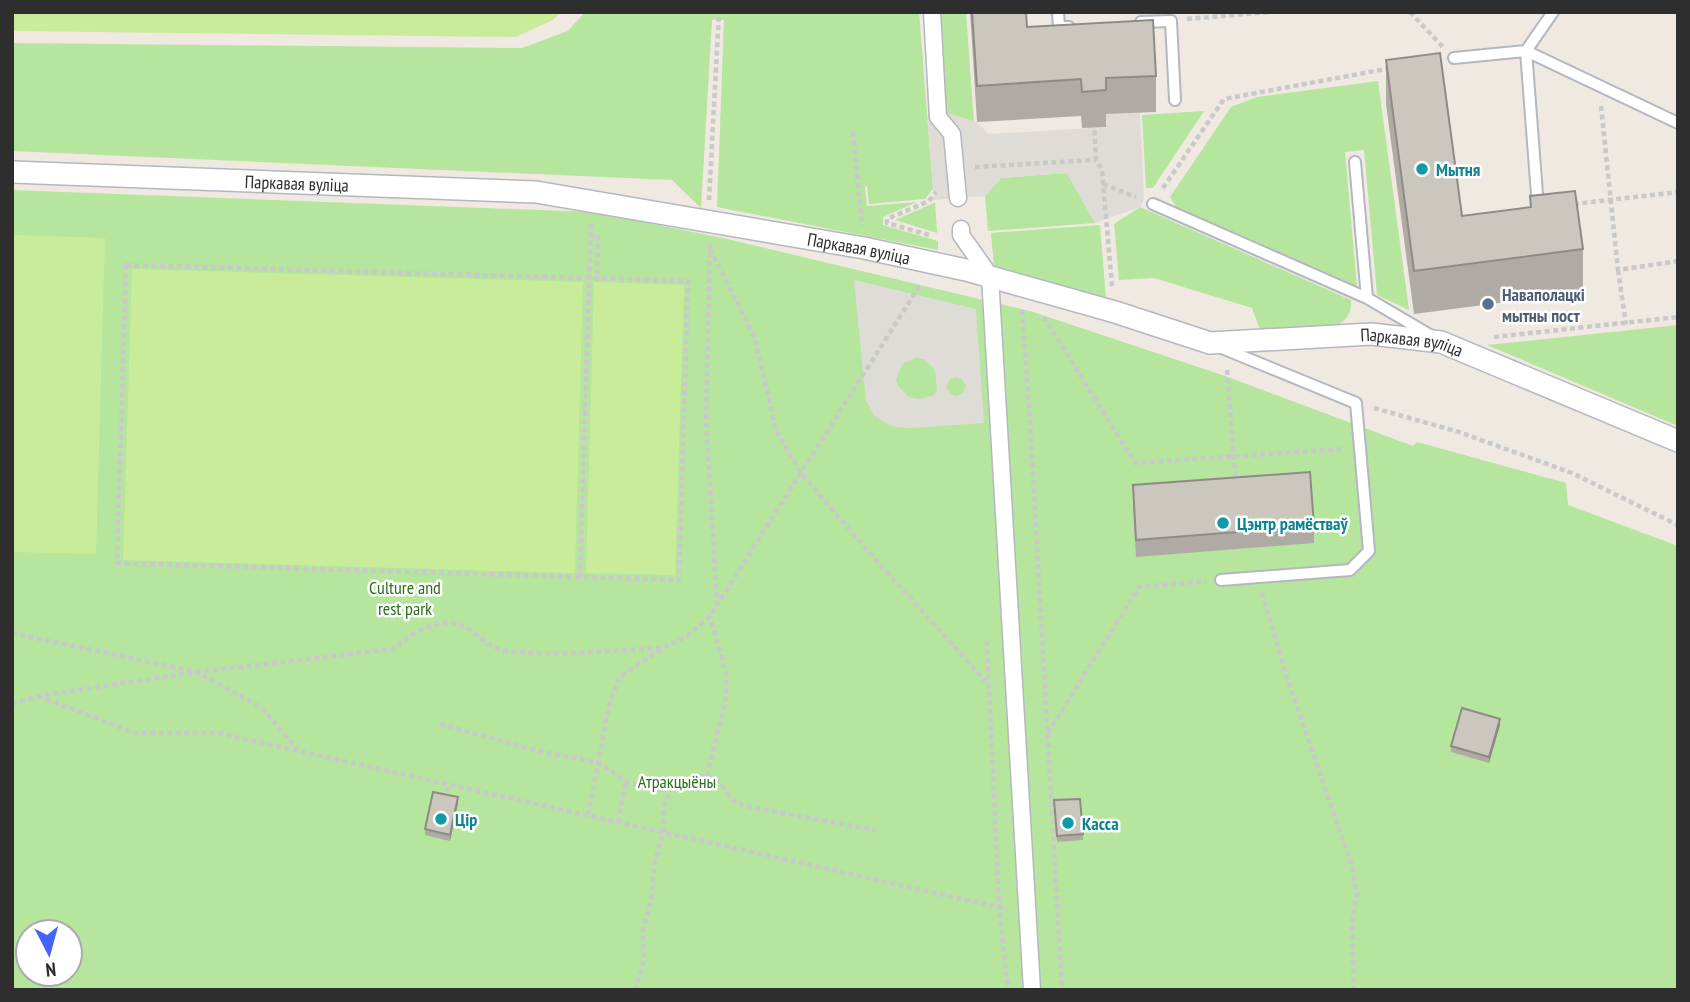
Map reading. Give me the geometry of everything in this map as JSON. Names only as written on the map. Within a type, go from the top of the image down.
[{"type":"street","points":[[932,12],[938,117],[952,134],[958,198]]},
{"type":"street","name":"Паркавая вуліца","points":[[12,172],[536,192],[864,248],[990,276],[1115,312],[1217,346],[1371,334],[1441,342],[1678,441]]},
{"type":"street","points":[[961,229],[961,235],[990,276],[1032,990]]},
{"type":"lane","points":[[1058,12],[1059,27],[1079,26]]},
{"type":"lane","points":[[1538,209],[1525,51],[1553,12]]},
{"type":"lane","points":[[1132,23],[1171,21],[1175,100]]},
{"type":"lane","points":[[1454,58],[1525,51],[1678,123]]},
{"type":"lane","points":[[1355,162],[1367,298]]},
{"type":"lane","points":[[1153,204],[1367,298],[1441,342]]},
{"type":"lane","points":[[1217,346],[1356,403],[1369,551],[1350,570],[1221,580]]},
{"type":"path","points":[[718,604],[706,421],[711,222],[709,200],[719,12]]},
{"type":"path","points":[[1171,21],[1270,12]]},
{"type":"path","points":[[1410,12],[1437,40]]},
{"type":"path","points":[[1162,190],[1224,99],[1393,67]]},
{"type":"path","points":[[1599,88],[1626,324]]},
{"type":"path","points":[[1094,115],[1111,265]]},
{"type":"path","points":[[853,132],[860,207]]},
{"type":"path","points":[[937,237],[887,223],[887,219],[929,201],[956,169],[1097,160]]},
{"type":"path","points":[[1103,184],[1153,204]]},
{"type":"path","points":[[1538,209],[1678,192]]},
{"type":"path","points":[[580,577],[590,238],[598,235],[597,279]]},
{"type":"path","points":[[710,248],[755,338],[776,430],[800,472],[989,685]]},
{"type":"path","points":[[1618,270],[1678,261]]},
{"type":"path","points":[[126,265],[589,278],[688,281],[679,580],[117,563],[126,265]]},
{"type":"path","points":[[588,815],[609,706],[619,677],[663,648],[687,636],[710,616],[920,285]]},
{"type":"path","points":[[1022,286],[1135,463],[1361,448]]},
{"type":"path","points":[[1022,286],[1062,990]]},
{"type":"path","points":[[1481,338],[1678,317]]},
{"type":"path","points":[[1217,346],[1237,495]]},
{"type":"path","points":[[1356,403],[1459,432],[1572,473],[1678,524]]},
{"type":"path","points":[[1257,577],[1287,678],[1353,866],[1357,894],[1352,923],[1354,990]]},
{"type":"path","points":[[1047,735],[1139,587],[1221,580]]},
{"type":"path","points":[[707,776],[726,698],[726,673],[710,616]]},
{"type":"path","points":[[12,704],[38,696],[197,672],[393,649],[428,626],[448,623],[470,628],[483,642],[504,651],[573,652],[663,648]]},
{"type":"path","points":[[12,633],[197,672],[262,708],[299,751]]},
{"type":"path","points":[[38,696],[135,733],[218,733],[1028,914]]},
{"type":"path","points":[[440,724],[534,750],[599,763],[626,781],[655,790],[671,789],[689,778],[707,776],[719,781],[732,798],[744,806],[875,830]]},
{"type":"path","points":[[618,822],[626,781]]},
{"type":"path","points":[[445,800],[449,784]]},
{"type":"path","points":[[635,990],[644,961],[643,929],[651,902],[654,867],[663,832],[664,806],[671,789]]},
{"type":"green space","points":[[12,12],[561,12],[553,20],[515,37],[12,31]]},
{"type":"green space","points":[[585,12],[919,12],[933,189],[925,199],[869,204],[867,186],[865,187],[867,206],[917,202],[883,217],[883,225],[938,241],[938,250],[717,207],[724,20],[712,20],[701,208],[672,180],[12,151],[12,43],[522,48],[568,31]]},
{"type":"green space","points":[[940,12],[966,12],[974,122],[947,113]]},
{"type":"green space","points":[[1378,81],[1409,310],[1377,295],[1364,150],[1345,152],[1357,286],[1177,208],[1170,197],[1231,107],[1257,97]]},
{"type":"green space","points":[[1204,111],[1153,188],[1146,188],[1142,115]]},
{"type":"green space","points":[[1067,173],[1095,223],[988,231],[985,196],[1001,178]]},
{"type":"green space","name":"Culture and rest park","points":[[12,190],[592,212],[723,238],[1030,311],[1228,377],[1413,446],[1417,442],[1566,483],[1568,505],[1678,546],[1678,990],[12,990]]},
{"type":"green space","points":[[934,203],[937,233],[895,220]]},
{"type":"green space","points":[[1140,207],[1351,300],[1349,315],[1337,326],[1260,330],[1252,308],[1154,278],[1119,280],[1114,224]]},
{"type":"green space","points":[[1100,225],[1106,299],[994,267],[991,233]]},
{"type":"green space","points":[[12,235],[105,238],[96,554],[12,552]]},
{"type":"green space","points":[[132,269],[583,282],[575,573],[123,560]]},
{"type":"green space","points":[[594,282],[684,285],[675,575],[586,573]]},
{"type":"green space","points":[[1678,325],[1678,426],[1487,345]]},
{"type":"shaded area","points":[[947,113],[977,122],[989,134],[1106,127],[1106,114],[1140,113],[1144,199],[1140,207],[1095,223],[1067,173],[1001,178],[985,196],[934,200],[927,115]]},
{"type":"shaded area","points":[[854,280],[976,309],[984,423],[910,428],[890,426],[875,416],[866,401]],"holes":[[[916,358],[924,359],[935,370],[937,390],[933,396],[917,399],[909,397],[898,386],[896,379],[902,364]],[[955,377],[962,379],[966,386],[963,393],[957,396],[950,394],[946,388],[949,380]]]},
{"type":"building","points":[[972,12],[1026,12],[1027,27],[1153,20],[1156,76],[1106,78],[1106,90],[1082,92],[1081,79],[977,86]]},
{"type":"building","points":[[1440,53],[1462,216],[1531,207],[1530,196],[1575,191],[1583,249],[1414,271],[1386,60]]},
{"type":"building","name":"Цэнтр рамёстваў","points":[[1310,472],[1314,526],[1136,540],[1133,485]]},
{"type":"building","points":[[1462,708],[1500,719],[1489,757],[1451,746]]},
{"type":"building","name":"Цір","points":[[433,792],[458,797],[450,835],[425,829]]},
{"type":"building","name":"Касса","points":[[1080,799],[1083,834],[1057,836],[1054,800]]},
{"type":"place","name":"Мытня","points":[[1422,169]]},
{"type":"place","name":"Наваполацкі мытны пост","points":[[1488,304]]},
{"type":"place","name":"Цэнтр рамёстваў","points":[[1223,523]]},
{"type":"place","name":"Цір","points":[[441,819]]},
{"type":"place","name":"Касса","points":[[1068,823]]},
{"type":"park label","name":"Атракцыёны","points":[[677,781]]}]
